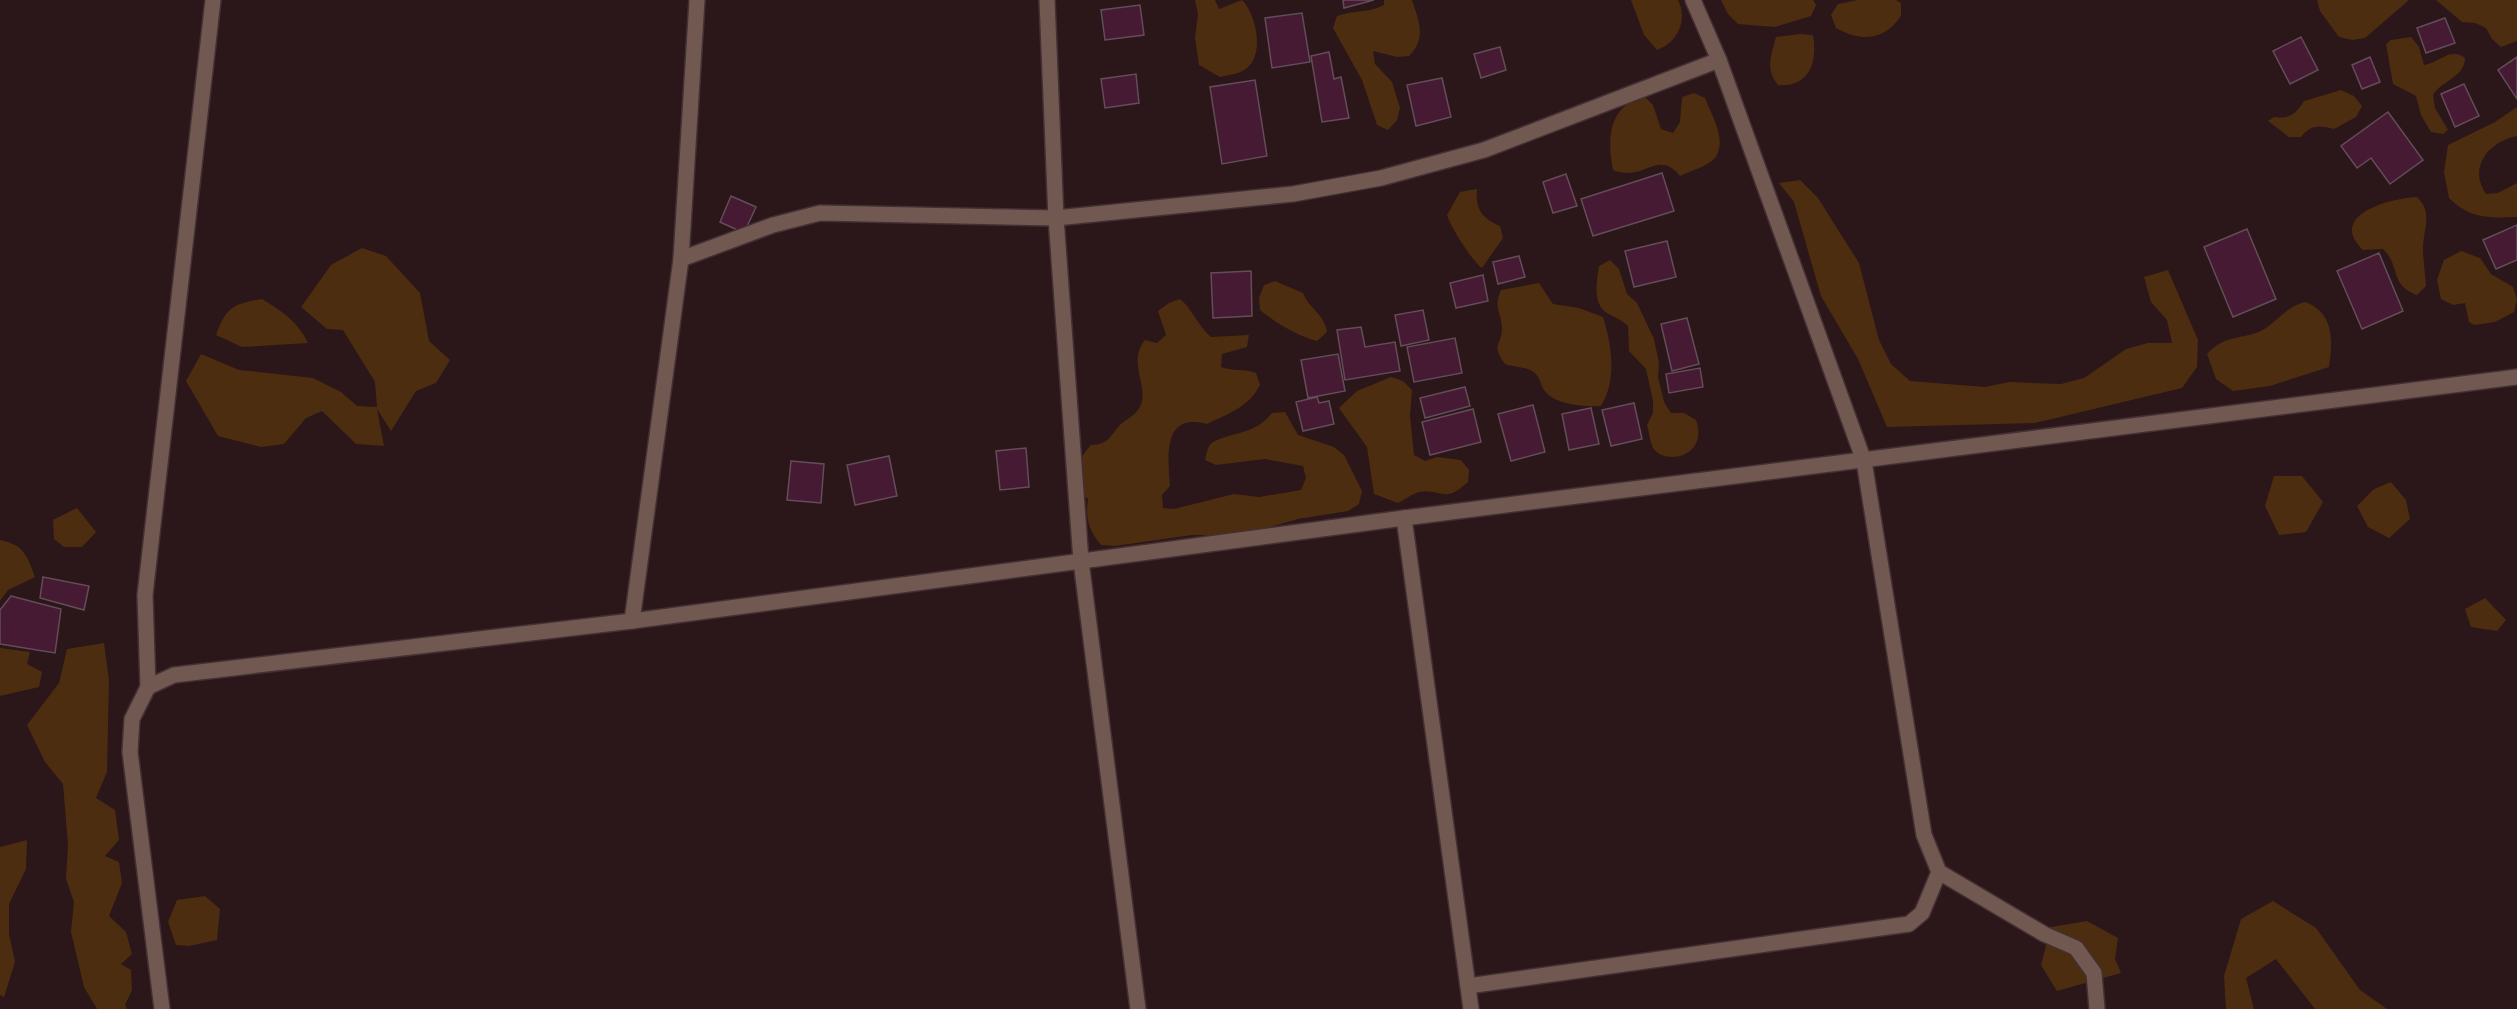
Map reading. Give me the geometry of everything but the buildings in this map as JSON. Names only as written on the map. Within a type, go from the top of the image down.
[{"type":"street","points":[[162,1009],[130,752],[132,718],[148,687],[145,596],[213,0]]},
{"type":"street","points":[[632,621],[681,259],[697,0]]},
{"type":"street","points":[[1047,0],[1056,219],[1081,561],[1138,1009]]},
{"type":"street","points":[[1693,0],[1719,60],[1864,461],[1924,835],[1939,872],[2044,934],[2076,948],[2094,973],[2097,1009]]},
{"type":"street","points":[[681,259],[773,225],[820,213],[1056,219],[1293,194],[1381,178],[1484,150],[1719,60]]},
{"type":"street","points":[[148,687],[174,675],[632,621],[1404,518],[2517,377]]},
{"type":"street","points":[[1404,518],[1471,1009]]},
{"type":"street","points":[[1468,986],[1909,924],[1922,913],[1939,872]]},
{"type":"shaded area","points":[[1195,0],[1215,0],[1219,9],[1242,0],[1247,6],[1254,24],[1257,44],[1253,62],[1247,68],[1238,73],[1220,77],[1199,65],[1195,38],[1198,14]]},
{"type":"shaded area","points":[[1384,0],[1412,0],[1420,30],[1418,43],[1409,56],[1397,57],[1373,51],[1375,64],[1392,82],[1400,108],[1397,120],[1388,130],[1377,125],[1362,80],[1333,28],[1337,16],[1378,8],[1384,5]]},
{"type":"shaded area","points":[[1631,0],[1678,0],[1682,15],[1681,22],[1671,42],[1657,50],[1644,35]]},
{"type":"shaded area","points":[[1721,0],[1813,0],[1816,5],[1811,16],[1775,27],[1738,24],[1728,14]]},
{"type":"shaded area","points":[[1858,0],[1896,0],[1901,3],[1901,16],[1887,30],[1871,37],[1854,36],[1836,28],[1831,15],[1838,4]]},
{"type":"shaded area","points":[[2317,0],[2409,0],[2365,38],[2352,40],[2339,37],[2320,11]]},
{"type":"shaded area","points":[[2436,0],[2517,0],[2517,41],[2501,47],[2492,39],[2486,28],[2475,23],[2462,22]]},
{"type":"shaded area","points":[[1813,35],[1814,55],[1809,71],[1797,82],[1778,85],[1770,68],[1776,37]]},
{"type":"shaded area","points":[[2411,37],[2419,47],[2424,65],[2450,54],[2465,58],[2461,70],[2433,95],[2435,108],[2448,130],[2443,134],[2431,132],[2421,115],[2416,96],[2393,84],[2386,44],[2391,40]]},
{"type":"shaded area","points":[[2341,90],[2354,96],[2362,106],[2356,117],[2334,129],[2316,127],[2308,130],[2301,137],[2289,137],[2268,121],[2274,117],[2292,115],[2304,101]]},
{"type":"shaded area","points":[[1694,93],[1705,98],[1717,128],[1719,151],[1712,161],[1680,176],[1672,168],[1664,165],[1624,173],[1613,170],[1611,135],[1617,116],[1623,108],[1644,96],[1653,105],[1661,129],[1673,133],[1680,122],[1682,97]]},
{"type":"shaded area","points":[[2517,107],[2517,136],[2497,144],[2490,150],[2480,165],[2479,174],[2486,194],[2498,193],[2517,183],[2517,217],[2489,217],[2473,214],[2449,198],[2444,172],[2448,145],[2495,122]]},
{"type":"shaded area","points":[[1800,180],[1818,198],[1859,263],[1879,340],[1891,364],[1910,381],[1985,387],[2009,382],[2061,384],[2084,378],[2126,349],[2148,343],[2172,343],[2167,320],[2151,302],[2144,277],[2168,270],[2198,340],[2197,367],[2182,388],[2035,423],[1887,427],[1858,359],[1821,296],[1794,202],[1779,183]]},
{"type":"shaded area","points":[[1477,189],[1477,202],[1481,212],[1500,226],[1503,238],[1482,268],[1462,243],[1447,215],[1460,192]]},
{"type":"shaded area","points":[[2417,197],[2426,214],[2423,247],[2426,286],[2417,295],[2402,286],[2392,262],[2383,249],[2363,250],[2354,238],[2352,227],[2357,218],[2379,205]]},
{"type":"shaded area","points":[[362,248],[386,256],[420,293],[429,341],[450,360],[436,383],[416,391],[391,431],[377,409],[384,446],[356,444],[322,411],[306,418],[284,444],[261,447],[218,436],[186,381],[201,354],[239,370],[313,378],[341,392],[357,406],[377,407],[375,382],[343,330],[327,329],[301,307],[331,265]]},
{"type":"shaded area","points":[[2461,251],[2480,258],[2491,274],[2513,287],[2517,299],[2514,312],[2495,322],[2474,325],[2469,322],[2465,303],[2453,305],[2441,299],[2437,280],[2444,260]]},
{"type":"shaded area","points":[[1610,260],[1619,269],[1627,294],[1637,303],[1654,339],[1659,363],[1658,377],[1664,402],[1671,413],[1684,413],[1696,420],[1698,433],[1696,443],[1684,455],[1667,456],[1659,453],[1652,446],[1647,425],[1653,413],[1653,401],[1646,369],[1629,351],[1628,326],[1602,309],[1597,298],[1599,266]]},
{"type":"shaded area","points":[[1275,281],[1303,293],[1323,320],[1327,332],[1317,341],[1287,329],[1260,310],[1259,298],[1264,285]]},
{"type":"shaded area","points":[[1539,283],[1553,304],[1579,308],[1603,317],[1611,351],[1611,374],[1601,406],[1579,405],[1555,399],[1544,390],[1535,373],[1505,364],[1498,352],[1497,348],[1502,334],[1498,305],[1501,290]]},
{"type":"shaded area","points":[[262,299],[289,318],[308,343],[242,347],[216,335],[223,318],[232,308]]},
{"type":"shaded area","points":[[1180,299],[1211,337],[1249,335],[1247,347],[1222,354],[1221,367],[1256,373],[1260,385],[1250,399],[1230,413],[1207,424],[1192,422],[1182,425],[1175,431],[1169,450],[1170,486],[1162,495],[1163,508],[1174,509],[1234,494],[1259,497],[1301,490],[1306,478],[1303,466],[1265,459],[1216,465],[1205,460],[1209,446],[1214,442],[1256,427],[1272,413],[1285,412],[1298,435],[1334,447],[1344,455],[1362,491],[1359,504],[1348,511],[1298,519],[1242,535],[1192,535],[1115,546],[1101,545],[1093,535],[1089,524],[1088,499],[1080,493],[1080,462],[1091,445],[1108,440],[1121,424],[1137,411],[1143,395],[1138,368],[1140,349],[1145,340],[1157,343],[1166,335],[1158,311]]},
{"type":"shaded area","points":[[2305,302],[2322,313],[2326,320],[2331,338],[2329,367],[2270,386],[2233,391],[2216,379],[2207,354],[2214,347],[2222,342],[2259,332],[2289,309]]},
{"type":"shaded area","points":[[1391,377],[1403,381],[1412,390],[1410,416],[1414,455],[1425,461],[1437,457],[1461,460],[1469,470],[1468,482],[1460,489],[1448,494],[1419,492],[1398,503],[1374,494],[1367,447],[1339,408],[1357,391]]},
{"type":"shaded area","points":[[2274,476],[2302,476],[2323,502],[2306,532],[2279,535],[2265,506]]},
{"type":"shaded area","points":[[2391,482],[2406,500],[2410,519],[2389,538],[2368,527],[2357,506],[2374,489]]},
{"type":"shaded area","points":[[77,508],[96,532],[82,547],[64,547],[54,539],[53,520]]},
{"type":"shaded area","points":[[0,540],[24,552],[35,577],[8,590],[0,601]]},
{"type":"shaded area","points":[[2485,598],[2506,620],[2497,631],[2471,627],[2465,609]]},
{"type":"shaded area","points":[[104,643],[109,680],[107,772],[96,798],[115,810],[119,840],[105,856],[119,862],[122,883],[109,916],[126,932],[132,954],[121,964],[131,970],[132,990],[125,1005],[127,1009],[97,1009],[84,987],[71,932],[74,902],[66,879],[68,845],[63,784],[45,762],[27,725],[59,683],[67,649]]},
{"type":"shaded area","points":[[0,648],[30,652],[27,664],[42,672],[39,687],[0,696]]},
{"type":"shaded area","points":[[27,840],[26,869],[9,904],[9,934],[15,962],[4,997],[0,995],[0,847]]},
{"type":"shaded area","points":[[205,896],[220,909],[217,940],[189,946],[176,945],[168,922],[177,900]]},
{"type":"shaded area","points":[[2273,901],[2316,928],[2360,990],[2387,1009],[2315,1009],[2276,959],[2246,978],[2254,1009],[2226,1009],[2224,976],[2241,919]]},
{"type":"shaded area","points":[[2087,921],[2118,938],[2115,959],[2121,973],[2057,991],[2041,965],[2051,927]]}]
